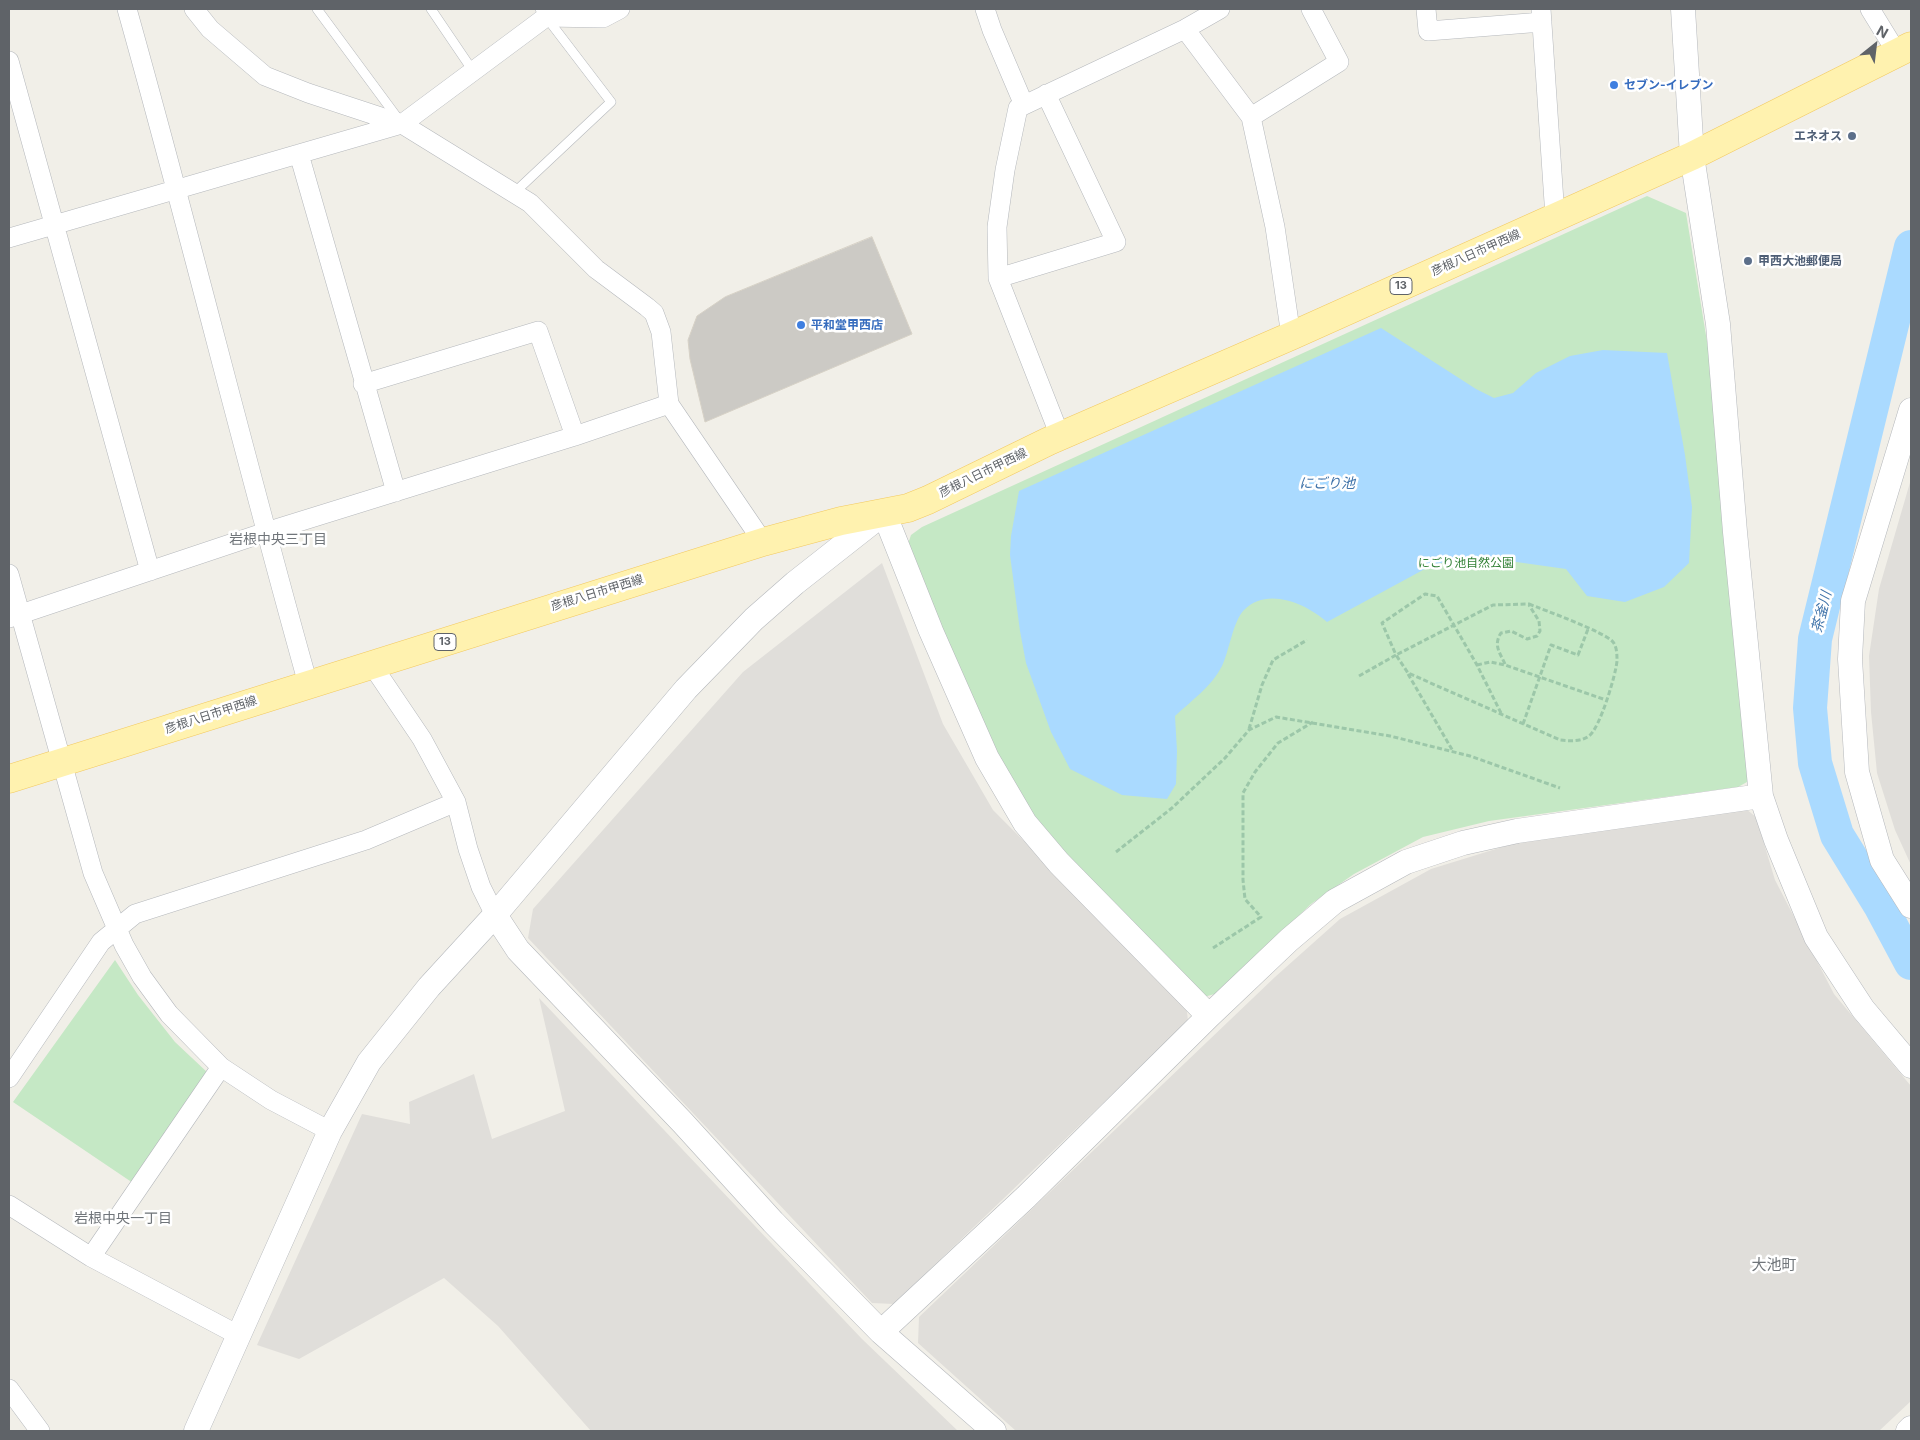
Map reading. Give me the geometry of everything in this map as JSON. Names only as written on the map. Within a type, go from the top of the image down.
[{"type":"main road","name":"彦根八日市甲西線","points":[[9,779],[763,542],[841,521],[908,508],[1060,436],[1291,336],[1692,156],[1904,49]]},
{"type":"street","points":[[128,9],[178,189],[266,532],[308,684]]},
{"type":"street","points":[[194,9],[210,29],[266,76],[308,93],[402,124],[530,203],[596,269],[647,306],[654,313],[661,332],[669,404],[763,542]]},
{"type":"street","points":[[9,238],[402,124],[474,71],[543,13],[602,18],[620,9]]},
{"type":"street","points":[[985,9],[1024,105]]},
{"type":"street","points":[[1251,117],[1339,62],[1311,9]]},
{"type":"street","points":[[1426,9],[1428,31],[1542,16],[1555,217]]},
{"type":"street","points":[[1684,9],[1692,156],[1718,324],[1735,532],[1761,796],[1776,840],[1816,937],[1863,1010],[1911,1066]]},
{"type":"street","points":[[1870,9],[1904,49]]},
{"type":"street","points":[[1060,436],[998,278],[997,227],[1005,170],[1018,108],[1185,29],[1215,10]]},
{"type":"street","points":[[1185,29],[1251,117],[1274,227],[1291,336]]},
{"type":"street","points":[[9,61],[150,571]]},
{"type":"street","points":[[998,278],[1116,242],[1046,94]]},
{"type":"street","points":[[298,154],[363,384],[396,492]]},
{"type":"street","points":[[363,384],[538,331],[575,436]]},
{"type":"street","points":[[14,617],[266,532],[575,436],[669,404]]},
{"type":"street","points":[[1911,410],[1853,601],[1850,659],[1858,772],[1882,860],[1911,906]]},
{"type":"street","points":[[196,1431],[330,1131],[369,1062],[429,987],[495,915],[693,682],[768,607],[795,583],[884,513],[931,632],[987,758],[1025,823],[1059,863],[1209,1016]]},
{"type":"street","points":[[9,574],[14,617],[62,762],[93,873],[116,928],[142,977],[163,1006],[221,1067],[271,1100],[330,1131]]},
{"type":"street","points":[[372,665],[422,739],[456,802],[468,849],[481,887],[495,915],[518,950],[683,1123],[773,1222],[881,1332],[994,1431]]},
{"type":"street","points":[[881,1332],[1026,1198],[1209,1016],[1289,940],[1335,901],[1406,862],[1463,843],[1517,832],[1761,796]]},
{"type":"street","points":[[11,1071],[101,942],[135,914],[366,840],[456,802]]},
{"type":"street","points":[[91,1257],[221,1067]]},
{"type":"street","points":[[9,1205],[91,1257],[240,1336]]},
{"type":"street","points":[[9,1389],[40,1431]]},
{"type":"street","points":[[1908,1431],[1911,1428]]},
{"type":"lane","points":[[317,9],[402,124]]},
{"type":"lane","points":[[431,9],[474,71]]},
{"type":"lane","points":[[514,193],[611,102],[543,13]]},
{"type":"path","points":[[1454,753],[1396,655],[1382,623],[1425,594],[1437,596],[1477,665],[1501,714]]},
{"type":"path","points":[[1505,665],[1497,649],[1496,642],[1501,633],[1511,631],[1527,639],[1537,636],[1540,631],[1539,621],[1529,604]]},
{"type":"path","points":[[1359,676],[1493,605],[1529,604],[1588,628],[1610,639],[1615,644],[1617,663],[1600,720],[1594,731],[1589,736],[1580,740],[1570,741],[1560,740],[1408,673]]},
{"type":"path","points":[[1523,724],[1551,645],[1578,655],[1588,628]]},
{"type":"path","points":[[1249,730],[1262,685],[1273,660],[1307,640]]},
{"type":"path","points":[[1477,665],[1490,662],[1505,665],[1606,700]]},
{"type":"path","points":[[1116,852],[1172,808],[1225,758],[1249,730],[1276,717],[1390,736],[1470,756],[1560,788]]},
{"type":"path","points":[[1213,948],[1261,918],[1245,899],[1243,880],[1243,793],[1255,772],[1278,743],[1313,722]]},
{"type":"shaded area","points":[[1911,479],[1911,865],[1895,830],[1877,773],[1871,712],[1869,656],[1879,589]]},
{"type":"shaded area","points":[[882,563],[943,724],[993,810],[1186,1004],[1188,1021],[894,1304],[872,1303],[528,938],[533,909],[743,672]]},
{"type":"shaded area","points":[[1746,809],[1756,817],[1775,880],[1834,994],[1911,1086],[1911,1401],[1879,1431],[1016,1431],[918,1343],[919,1317],[1275,977],[1340,919],[1431,869],[1512,844]]},
{"type":"shaded area","points":[[539,998],[862,1339],[958,1431],[591,1431],[498,1326],[444,1278],[299,1359],[257,1345],[362,1114],[410,1124],[409,1102],[474,1074],[492,1139],[565,1111]]},
{"type":"green space","name":"にごり池自然公園","points":[[1647,196],[1686,213],[1711,366],[1751,770],[1747,782],[1738,787],[1489,821],[1423,837],[1354,874],[1311,904],[1218,993],[1204,997],[1043,829],[1001,767],[907,547],[911,535],[922,527]]},
{"type":"green space","points":[[115,960],[138,995],[175,1042],[208,1073],[133,1183],[13,1102]]},
{"type":"water","name":"にごり池","points":[[1381,328],[1476,389],[1494,398],[1513,393],[1536,373],[1570,356],[1603,350],[1667,353],[1692,507],[1689,563],[1664,587],[1625,602],[1587,596],[1566,569],[1481,557],[1434,564],[1327,622],[1319,615],[1298,604],[1287,600],[1264,599],[1253,603],[1240,615],[1225,660],[1218,673],[1201,693],[1175,716],[1176,784],[1167,799],[1122,795],[1070,769],[1051,732],[1026,663],[1020,631],[1010,555],[1011,536],[1019,491]]},
{"type":"building","name":"平和堂甲西店","points":[[872,237],[912,334],[705,422],[690,359],[688,340],[697,316],[725,297]]},
{"type":"waterway","name":"茶釜川","points":[[1911,247],[1815,639],[1810,708],[1815,763],[1837,835],[1880,905],[1911,963]]},
{"type":"place","name":"セブン-イレブン","points":[[1614,85]]},
{"type":"place","name":"エネオス","points":[[1852,136]]},
{"type":"place","name":"甲西大池郵便局","points":[[1748,261]]},
{"type":"place","name":"平和堂甲西店","points":[[801,325]]},
{"type":"district","name":"岩根中央三丁目","points":[[278,540]]},
{"type":"district","name":"岩根中央一丁目","points":[[123,1219]]},
{"type":"district","name":"大池町","points":[[1774,1265]]}]
